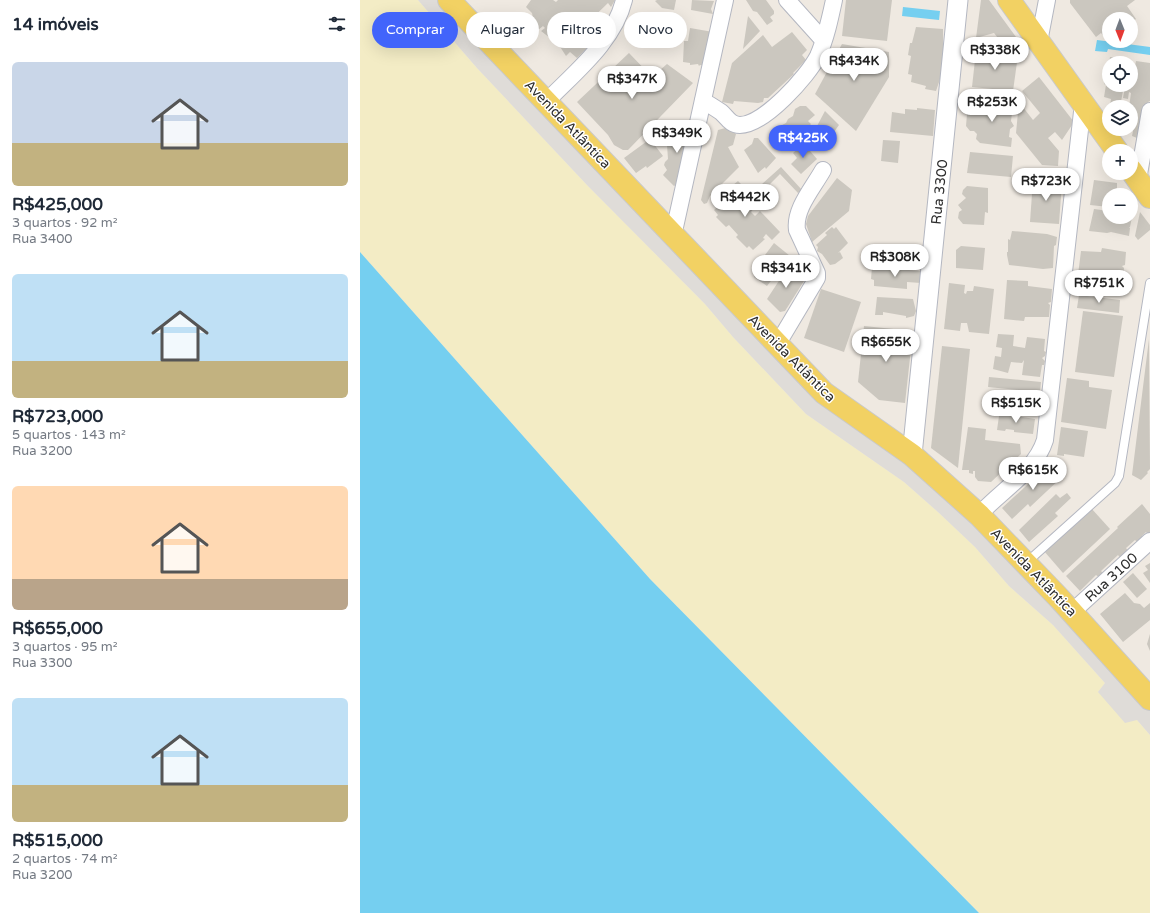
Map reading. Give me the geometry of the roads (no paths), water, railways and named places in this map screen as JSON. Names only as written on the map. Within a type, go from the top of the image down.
[{"type":"main road","name":"Avenida Atlântica","points":[[449,0],[777,345],[832,400],[912,455],[979,515],[1072,612],[1150,698]]},
{"type":"main road","points":[[1009,0],[1112,144]]},
{"type":"street","points":[[546,102],[591,56],[612,28],[624,0]]},
{"type":"street","points":[[673,236],[725,0]]},
{"type":"street","points":[[787,0],[824,40]]},
{"type":"street","points":[[703,101],[722,112],[729,121],[739,125],[748,124],[764,115],[783,100],[818,56],[824,40],[834,0]]},
{"type":"street","name":"Rua 3300","points":[[912,455],[958,0]]},
{"type":"street","points":[[1039,42],[1047,0]]},
{"type":"street","points":[[979,515],[1024,472],[1041,452],[1045,440],[1083,103]]},
{"type":"street","points":[[1140,182],[1150,111]]},
{"type":"street","points":[[777,345],[817,278],[817,273],[797,230],[796,223],[798,213],[824,170]]},
{"type":"street","name":"Rua 3100","points":[[1072,612],[1150,541]]},
{"type":"lane","points":[[1026,563],[1115,483],[1119,476],[1150,283]]},
{"type":"water","points":[[903,7],[940,11],[939,20],[902,16]]},
{"type":"water","points":[[1097,40],[1102,41],[1102,48],[1138,48],[1138,45],[1150,47],[1150,55],[1108,49],[1107,52],[1095,51]]},
{"type":"water","points":[[360,252],[650,579],[979,913],[360,913]]}]
